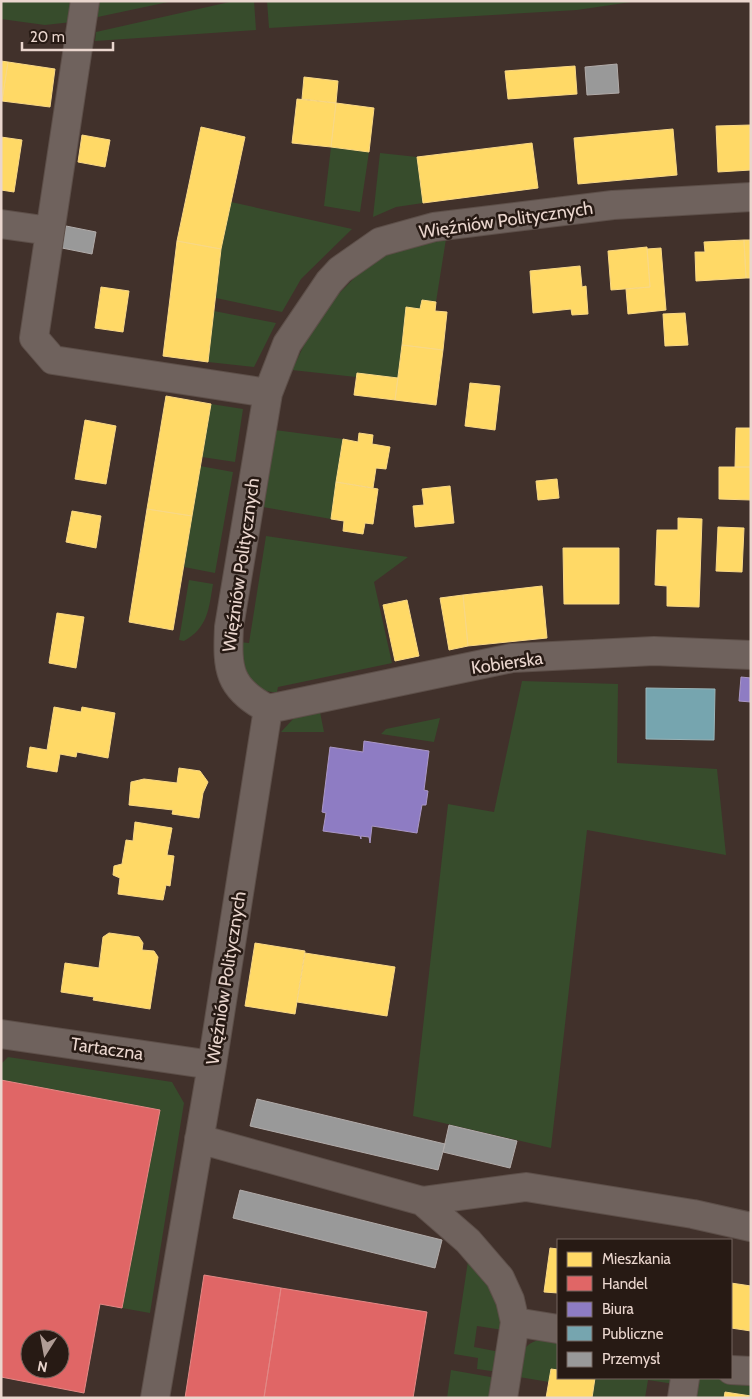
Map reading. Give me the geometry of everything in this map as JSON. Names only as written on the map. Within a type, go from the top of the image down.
[{"type":"street","points":[[85,1],[34,338],[53,360],[268,393]]},
{"type":"street","name":"Więźniów Politycznych","points":[[155,1398],[200,1139],[268,709],[248,699],[234,680],[227,662],[228,627],[268,393],[286,344],[329,282],[340,270],[380,242],[434,228],[595,207],[751,198]]},
{"type":"street","points":[[1,224],[50,231]]},
{"type":"street","name":"Kobierska","points":[[268,709],[512,658],[654,651],[751,655]]},
{"type":"street","name":"Tartaczna","points":[[1,1034],[212,1065]]},
{"type":"street","points":[[200,1139],[422,1200],[526,1187],[693,1214],[751,1227]]},
{"type":"street","points":[[422,1200],[468,1241],[500,1278],[510,1300],[515,1322],[503,1398]]},
{"type":"street","points":[[693,1214],[751,1208]]},
{"type":"street","points":[[515,1322],[557,1329]]},
{"type":"street","points":[[732,1370],[751,1371]]},
{"type":"street","points":[[682,1398],[685,1379]]},
{"type":"green space","points":[[1,1],[75,1],[72,22],[45,25],[1,19]]},
{"type":"green space","points":[[96,1],[173,1],[93,18]]},
{"type":"green space","points":[[234,1],[254,1],[256,30],[95,41],[96,32]]},
{"type":"green space","points":[[267,1],[638,1],[577,10],[269,28]]},
{"type":"green space","points":[[331,147],[369,152],[360,212],[324,206]]},
{"type":"green space","points":[[380,153],[417,157],[423,203],[396,207],[373,217]]},
{"type":"green space","points":[[231,202],[352,229],[301,279],[282,312],[216,298],[221,249]]},
{"type":"green space","points":[[446,239],[436,302],[422,300],[420,309],[406,308],[398,378],[357,373],[356,377],[292,370],[319,314],[369,263],[393,251]]},
{"type":"green space","points":[[214,311],[276,323],[254,367],[208,362]]},
{"type":"green space","points":[[211,404],[243,409],[235,462],[202,457]]},
{"type":"green space","points":[[275,430],[343,439],[331,519],[263,507]]},
{"type":"green space","points":[[200,466],[233,472],[215,573],[184,567]]},
{"type":"green space","points":[[266,536],[408,557],[374,582],[392,663],[278,687],[277,692],[259,688],[253,683],[245,668],[239,642],[249,643]]},
{"type":"green space","points":[[189,580],[213,584],[203,624],[192,636],[184,641],[179,640]]},
{"type":"green space","points":[[522,681],[618,684],[617,763],[717,769],[726,855],[587,830],[551,1148],[413,1116],[448,804],[494,812]]},
{"type":"green space","points":[[320,712],[324,732],[281,732],[294,718]]},
{"type":"green space","points":[[440,718],[434,742],[381,734],[386,729]]},
{"type":"green space","points":[[8,1057],[172,1082],[184,1103],[150,1313],[122,1308],[160,1110],[1,1080],[1,1064]]},
{"type":"green space","points":[[468,1261],[494,1292],[503,1330],[477,1326],[474,1347],[500,1352],[498,1372],[477,1369],[478,1358],[454,1354]]},
{"type":"green space","points":[[543,1339],[557,1341],[557,1370],[551,1369],[549,1382],[513,1376],[522,1352],[536,1341]]},
{"type":"green space","points":[[451,1370],[496,1378],[493,1398],[447,1398]]},
{"type":"green space","points":[[595,1379],[673,1379],[674,1384],[648,1380],[645,1398],[592,1398]]},
{"type":"green space","points":[[699,1379],[751,1380],[751,1396],[725,1392],[724,1398],[690,1398],[696,1381]]},
{"type":"building: Mieszkania","points":[[1,61],[8,62],[2,101],[1,101]]},
{"type":"building: Mieszkania","points":[[8,62],[55,69],[50,107],[2,101]]},
{"type":"building: Mieszkania","points":[[575,66],[577,94],[508,99],[505,71]]},
{"type":"building: Mieszkania","points":[[304,77],[338,81],[336,103],[302,99]]},
{"type":"building: Mieszkania","points":[[297,99],[336,103],[331,147],[292,143]]},
{"type":"building: Mieszkania","points":[[336,103],[374,108],[369,152],[331,147]]},
{"type":"building: Mieszkania","points":[[751,125],[751,170],[718,172],[716,126]]},
{"type":"building: Mieszkania","points":[[201,127],[245,137],[221,249],[177,241]]},
{"type":"building: Mieszkania","points":[[673,129],[677,175],[578,184],[574,138]]},
{"type":"building: Mieszkania","points":[[82,135],[110,140],[105,167],[78,162]]},
{"type":"building: Mieszkania","points":[[1,137],[22,140],[14,192],[1,190]]},
{"type":"building: Mieszkania","points":[[532,143],[538,188],[423,203],[417,157]]},
{"type":"building: Mieszkania","points":[[744,240],[751,240],[751,278],[746,278]]},
{"type":"building: Mieszkania","points":[[744,240],[746,278],[696,281],[695,252],[705,252],[704,242]]},
{"type":"building: Mieszkania","points":[[177,241],[221,249],[208,362],[163,356]]},
{"type":"building: Mieszkania","points":[[647,247],[650,287],[611,290],[608,251]]},
{"type":"building: Mieszkania","points":[[661,248],[666,310],[628,314],[626,289],[650,287],[647,249]]},
{"type":"building: Mieszkania","points":[[580,266],[582,287],[586,286],[588,314],[572,315],[571,309],[533,313],[530,271]]},
{"type":"building: Mieszkania","points":[[101,287],[129,291],[123,332],[95,328]]},
{"type":"building: Mieszkania","points":[[422,300],[436,302],[435,311],[447,312],[443,350],[402,345],[406,307],[420,309]]},
{"type":"building: Mieszkania","points":[[685,313],[688,345],[665,346],[663,314]]},
{"type":"building: Mieszkania","points":[[402,345],[443,350],[436,405],[395,400]]},
{"type":"building: Mieszkania","points":[[357,373],[398,378],[395,400],[354,395]]},
{"type":"building: Mieszkania","points":[[470,383],[500,386],[495,430],[465,426]]},
{"type":"building: Mieszkania","points":[[166,396],[211,404],[192,516],[147,509]]},
{"type":"building: Mieszkania","points":[[85,420],[116,426],[106,484],[75,479]]},
{"type":"building: Mieszkania","points":[[736,428],[751,428],[751,467],[735,467]]},
{"type":"building: Mieszkania","points":[[359,433],[373,435],[372,444],[390,447],[386,469],[376,468],[373,488],[336,482],[343,439],[358,442]]},
{"type":"building: Mieszkania","points":[[719,467],[751,467],[751,500],[719,499]]},
{"type":"building: Mieszkania","points":[[557,479],[559,498],[538,500],[536,481]]},
{"type":"building: Mieszkania","points":[[336,482],[378,489],[373,524],[365,523],[363,534],[343,531],[344,521],[331,519]]},
{"type":"building: Mieszkania","points":[[450,486],[454,523],[415,527],[413,506],[424,505],[422,489]]},
{"type":"building: Mieszkania","points":[[147,509],[192,516],[173,630],[129,622]]},
{"type":"building: Mieszkania","points":[[72,511],[101,516],[96,548],[66,542]]},
{"type":"building: Mieszkania","points":[[678,518],[702,519],[699,607],[667,606],[667,586],[655,585],[657,530],[678,530]]},
{"type":"building: Mieszkania","points":[[718,527],[744,528],[742,572],[716,571]]},
{"type":"building: Mieszkania","points":[[563,548],[619,548],[619,604],[564,604]]},
{"type":"building: Mieszkania","points":[[542,586],[547,638],[468,646],[463,595]]},
{"type":"building: Mieszkania","points":[[463,595],[468,646],[449,650],[440,598]]},
{"type":"building: Mieszkania","points":[[407,600],[419,656],[395,661],[383,605]]},
{"type":"building: Mieszkania","points":[[57,613],[84,617],[76,668],[49,663]]},
{"type":"building: Mieszkania","points":[[54,707],[81,712],[82,707],[115,713],[108,758],[77,752],[76,757],[60,754],[57,772],[27,767],[30,747],[47,750]]},
{"type":"building: Mieszkania","points":[[179,768],[200,771],[208,782],[203,793],[199,818],[172,814],[173,810],[129,805],[131,782],[144,779],[177,783]]},
{"type":"building: Mieszkania","points":[[135,822],[172,828],[167,855],[174,856],[170,886],[166,885],[163,900],[118,894],[120,878],[113,875],[114,866],[122,864],[126,840],[133,841]]},
{"type":"building: Mieszkania","points":[[109,933],[139,937],[143,943],[142,950],[154,951],[158,957],[150,1009],[93,1000],[94,997],[61,992],[65,963],[99,968],[103,937]]},
{"type":"building: Mieszkania","points":[[255,943],[305,951],[295,1014],[245,1006]]},
{"type":"building: Mieszkania","points":[[305,953],[395,967],[387,1016],[297,1002]]},
{"type":"building: Mieszkania","points":[[550,1248],[557,1249],[557,1293],[544,1292]]},
{"type":"building: Mieszkania","points":[[732,1283],[751,1286],[751,1331],[732,1328]]},
{"type":"building: Mieszkania","points":[[551,1369],[557,1370],[557,1379],[595,1379],[592,1398],[546,1398]]},
{"type":"building: Mieszkania","points":[[725,1392],[751,1396],[751,1398],[724,1398]]},
{"type":"building: Handel","points":[[1,1080],[160,1110],[122,1308],[100,1304],[84,1393],[1,1377]]},
{"type":"building: Handel","points":[[204,1275],[281,1288],[264,1398],[185,1398]]},
{"type":"building: Handel","points":[[281,1288],[427,1312],[413,1398],[264,1397]]},
{"type":"building: Biura","points":[[741,677],[751,678],[751,702],[739,701]]},
{"type":"building: Biura","points":[[364,741],[429,751],[424,790],[428,791],[426,805],[422,805],[417,833],[372,826],[370,843],[369,837],[361,836],[361,839],[360,836],[323,831],[326,813],[322,812],[330,747],[363,752]]},
{"type":"building: Publiczne","points":[[646,688],[715,689],[714,740],[646,739]]},
{"type":"building: Przemysł","points":[[617,64],[619,93],[587,95],[585,67]]},
{"type":"building: Przemysł","points":[[66,226],[96,232],[92,254],[62,248]]},
{"type":"building: Przemysł","points":[[257,1099],[445,1144],[438,1170],[250,1126]]},
{"type":"building: Przemysł","points":[[449,1125],[517,1141],[510,1168],[443,1152]]},
{"type":"building: Przemysł","points":[[240,1190],[442,1240],[435,1268],[233,1218]]}]
